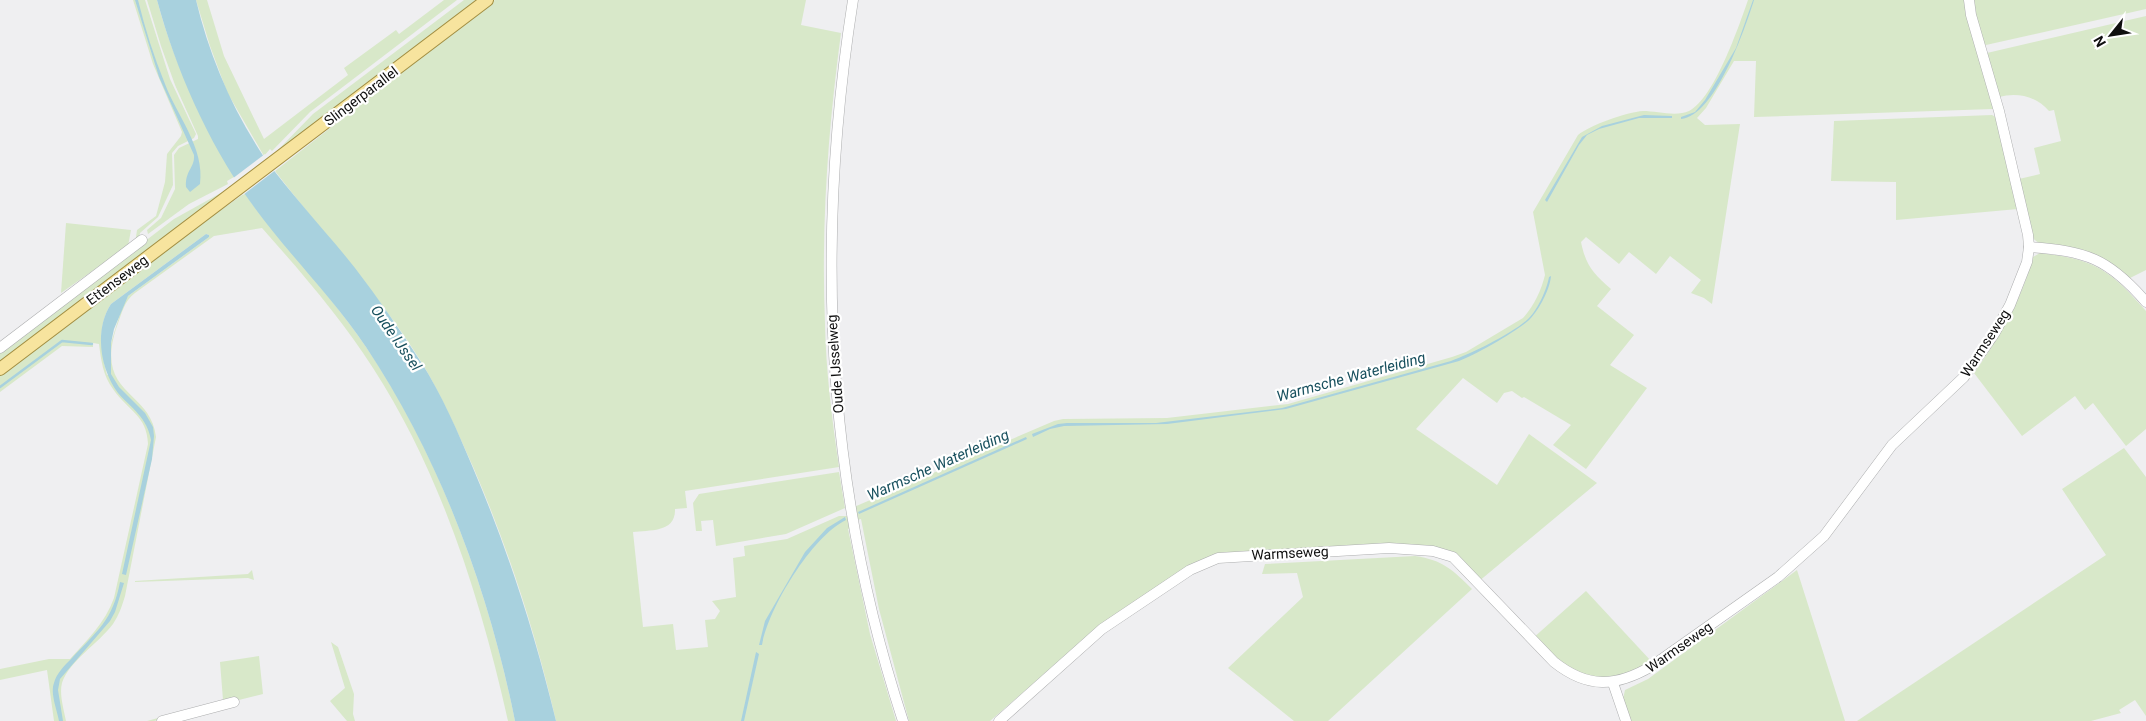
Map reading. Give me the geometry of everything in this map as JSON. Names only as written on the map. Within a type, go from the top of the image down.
[{"type":"main road","name":"Slingerparallel","points":[[234,192],[488,0]]},
{"type":"main road","name":"Ettenseweg","points":[[0,369],[234,192]]},
{"type":"street","name":"Oude IJsselweg","points":[[853,0],[841,79],[831,204],[831,320],[834,371],[851,510],[881,649],[903,721]]},
{"type":"street","name":"Warmseweg","points":[[999,721],[1102,629],[1190,570],[1218,558],[1234,555],[1389,548],[1433,551],[1453,557],[1560,668],[1579,678],[1614,683],[1634,677],[1652,666],[1778,577],[1824,536],[1892,445],[1950,391],[1976,361],[1994,334],[2017,291],[2027,262],[2029,247],[2018,186],[1994,92],[1971,15],[1969,0]]},
{"type":"street","name":"Ettenseweg","points":[[0,348],[142,240]]},
{"type":"street","points":[[2029,247],[2065,250],[2089,256],[2112,268],[2130,283],[2146,302]]},
{"type":"street","points":[[1614,683],[1626,721]]},
{"type":"street","points":[[162,721],[234,702]]},
{"type":"green space","points":[[133,0],[145,0],[170,79],[196,134],[194,138],[178,146],[172,153],[173,185],[158,217],[140,233],[139,241],[135,244],[137,230],[156,216],[165,182],[167,154],[182,132],[153,64]]},
{"type":"green space","points":[[147,0],[157,0],[180,69],[234,177],[227,181],[228,184],[189,204],[148,234],[147,230],[161,218],[175,189],[174,155],[179,148],[198,139],[198,136],[175,85]]},
{"type":"green space","points":[[196,0],[207,0],[224,56],[264,139],[348,75],[344,68],[396,30],[399,34],[444,0],[457,0],[310,112],[272,151],[270,149],[264,156],[227,92]]},
{"type":"green space","points":[[464,0],[479,0],[277,151],[313,114]]},
{"type":"green space","points":[[495,0],[806,0],[801,25],[841,33],[829,141],[824,251],[827,360],[839,467],[685,491],[687,508],[675,509],[674,517],[666,526],[660,529],[633,532],[643,627],[673,624],[676,650],[708,647],[705,620],[715,619],[720,611],[712,601],[736,597],[733,558],[745,556],[744,546],[787,539],[839,516],[847,516],[851,528],[848,529],[870,634],[896,721],[556,721],[540,657],[499,530],[474,469],[436,389],[422,363],[388,313],[275,171]]},
{"type":"green space","points":[[1748,0],[1967,0],[1993,109],[1754,117],[1756,61],[1734,61],[1706,108],[1697,118],[1705,125],[1740,124],[1712,304],[1704,298],[1691,293],[1701,280],[1670,256],[1656,274],[1629,252],[1619,264],[1586,237],[1581,242],[1591,269],[1611,289],[1597,306],[1634,335],[1610,365],[1647,388],[1586,469],[1553,445],[1571,425],[1512,391],[1504,393],[1497,403],[1463,378],[1416,429],[1497,485],[1529,434],[1597,483],[1478,582],[1449,553],[1241,552],[1172,578],[1124,608],[1096,629],[990,721],[909,721],[879,609],[861,519],[857,520],[854,507],[1054,421],[1063,419],[1167,418],[1288,404],[1466,352],[1523,318],[1537,298],[1545,275],[1533,212],[1578,135],[1600,123],[1628,114],[1643,111],[1678,114],[1689,111],[1698,104],[1708,92],[1725,61]]},
{"type":"green space","points":[[1973,0],[2146,0],[2146,9],[1986,45],[1984,44],[1977,21]]},
{"type":"green space","points":[[2146,16],[2146,270],[2128,279],[2111,266],[2040,244],[2031,237],[2019,179],[2040,174],[2034,148],[2061,141],[2054,110],[2049,111],[2038,102],[2026,96],[1999,97],[1987,53]]},
{"type":"green space","points":[[1992,115],[1997,118],[2018,209],[1896,220],[1896,182],[1831,181],[1834,121]]},
{"type":"green space","points":[[226,190],[0,363],[0,352],[174,219]]},
{"type":"green space","points":[[245,193],[261,216],[347,320],[391,386],[438,477],[458,525],[476,574],[491,624],[515,721],[508,721],[485,630],[456,538],[419,450],[397,408],[361,349],[320,296],[262,228],[214,236],[131,296],[126,304],[117,326],[112,349],[112,366],[117,379],[144,409],[152,421],[156,437],[123,603],[113,624],[71,667],[62,683],[62,702],[66,721],[54,721],[47,670],[0,680],[0,669],[49,659],[70,659],[95,631],[106,615],[114,598],[148,444],[144,426],[107,379],[99,344],[93,343],[93,347],[62,346],[0,392],[0,376],[198,226]],"holes":[[[206,234],[209,237],[128,296],[123,304],[111,343],[111,374],[107,375],[101,339],[104,321],[111,304]]]},
{"type":"green space","points":[[66,223],[131,230],[128,246],[61,293]]},
{"type":"green space","points":[[2040,253],[2075,259],[2100,269],[2122,285],[2146,311],[2146,429],[2126,446],[2093,403],[2085,410],[2075,396],[2022,436],[1974,373],[2009,318],[2023,288],[2033,257]]},
{"type":"green space","points":[[2124,448],[2146,477],[2146,716],[2135,700],[2119,710],[2121,713],[2091,721],[1857,721],[2106,555],[2062,489]]},
{"type":"green space","points":[[839,472],[845,508],[786,534],[716,546],[713,520],[701,521],[702,531],[696,531],[693,503],[699,494]]},
{"type":"green space","points":[[1415,556],[1433,560],[1447,567],[1472,589],[1328,721],[1294,721],[1228,668],[1303,597],[1297,573],[1262,574],[1265,564]]},
{"type":"green space","points":[[252,570],[254,580],[248,578],[135,582],[248,574]]},
{"type":"green space","points":[[1797,570],[1845,721],[1631,721],[1623,699],[1625,690],[1648,679]]},
{"type":"green space","points":[[1586,591],[1651,661],[1629,674],[1599,680],[1569,671],[1532,639]]},
{"type":"green space","points":[[331,642],[338,647],[354,694],[353,714],[355,721],[347,721],[330,701],[345,688]]},
{"type":"green space","points":[[259,656],[263,694],[154,721],[147,721],[223,700],[220,662]]},
{"type":"water","points":[[135,0],[138,0],[157,64],[170,96],[189,132],[198,158],[200,184],[190,192],[186,187],[186,181],[194,155],[159,77]]},
{"type":"water","name":"Oude IJssel","points":[[157,0],[196,0],[201,21],[223,81],[252,139],[286,185],[364,279],[436,387],[486,499],[509,561],[530,624],[556,721],[515,721],[491,623],[476,575],[439,480],[417,434],[393,390],[366,347],[338,309],[263,219],[234,177],[194,104],[173,52]]},
{"type":"water","points":[[1753,0],[1736,50],[1717,88],[1694,114],[1681,119],[1681,117],[1695,112],[1705,100],[1736,48]]},
{"type":"water","points":[[1644,115],[1672,116],[1672,118],[1639,118],[1599,129],[1587,135],[1579,145],[1547,202],[1545,200],[1582,137],[1602,126]]},
{"type":"water","points":[[206,234],[209,237],[128,296],[114,329],[111,343],[111,374],[119,387],[145,413],[153,427],[154,436],[152,459],[126,575],[122,574],[151,440],[146,425],[118,393],[107,373],[101,349],[102,326],[111,304]]},
{"type":"water","points":[[1551,276],[1544,299],[1530,319],[1496,342],[1459,361],[1286,409],[1167,424],[1064,426],[1050,429],[1033,437],[1032,434],[1058,424],[1067,423],[1156,423],[1282,408],[1451,361],[1492,342],[1522,324],[1536,309]]},
{"type":"water","points":[[1026,437],[1027,439],[859,514],[858,512]]},
{"type":"water","points":[[845,517],[846,520],[833,528],[806,557],[782,594],[766,630],[762,645],[759,645],[765,621],[805,552],[827,528]]},
{"type":"water","points":[[120,582],[124,583],[115,612],[110,621],[60,679],[58,690],[63,721],[59,721],[53,692],[55,680],[64,667],[103,624],[113,606]]},
{"type":"water","points":[[756,652],[759,654],[744,721],[741,721]]},
{"type":"pier","points":[[265,154],[277,169],[243,195],[232,179]]},
{"type":"waterway","points":[[0,387],[62,341],[92,344]]},
{"type":"water label","name":"Warmsche Waterleiding","points":[[1351,377]]},
{"type":"water label","name":"Warmsche Waterleiding","points":[[938,465]]}]
